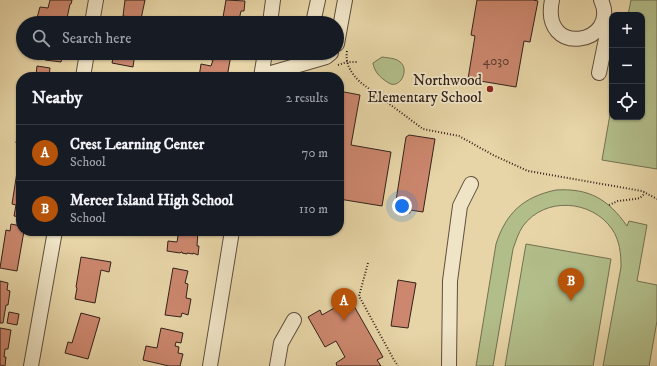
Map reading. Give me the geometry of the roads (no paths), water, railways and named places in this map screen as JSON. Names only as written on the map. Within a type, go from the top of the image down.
[{"type":"street","points":[[93,16],[96,0]]},
{"type":"street","points":[[271,16],[274,0]]},
{"type":"street","points":[[315,16],[318,0]]},
{"type":"street","points":[[344,23],[345,0]]},
{"type":"street","points":[[552,0],[550,9],[554,26],[560,33],[568,38],[577,39],[586,38],[594,34],[600,27],[604,19],[604,10],[601,0]]},
{"type":"street","points":[[599,73],[607,34],[602,23]]},
{"type":"street","points":[[84,72],[86,60]]},
{"type":"street","points":[[262,72],[264,60]]},
{"type":"street","points":[[273,72],[302,60]]},
{"type":"street","points":[[449,366],[450,281],[460,206],[471,184]]},
{"type":"street","points":[[31,366],[54,236]]},
{"type":"street","points":[[210,366],[231,236]]},
{"type":"street","points":[[277,366],[281,343],[294,320]]},
{"type":"place","name":"Northwood Elementary School","points":[[490,89]]},
{"type":"place","name":"Mercer Island High School","points":[[571,301]]},
{"type":"place","name":"Crest Learning Center","points":[[344,321]]}]
